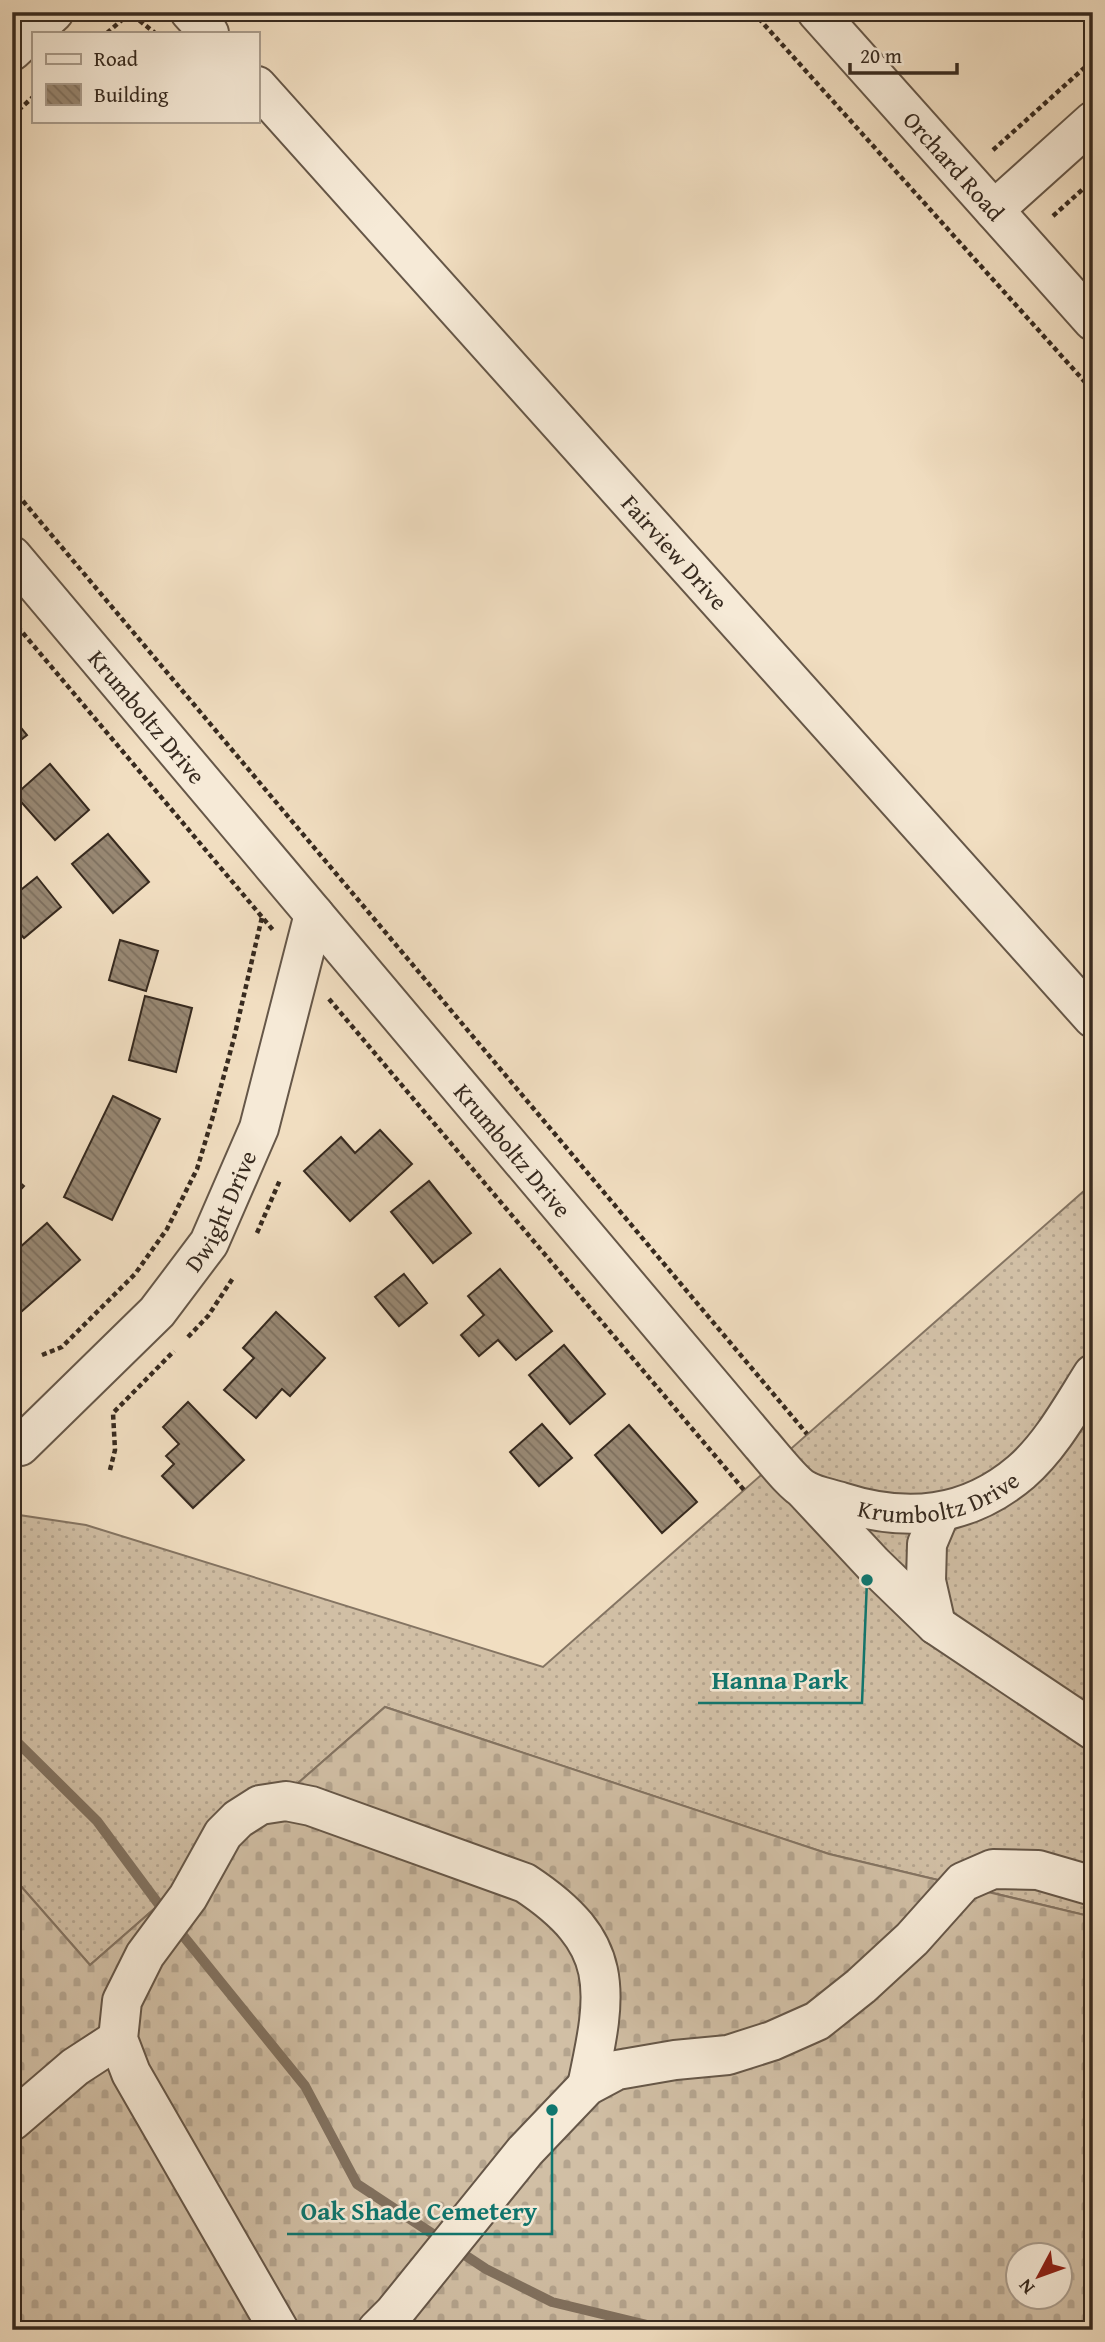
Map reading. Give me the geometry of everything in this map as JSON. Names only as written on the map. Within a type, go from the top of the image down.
[{"type":"street","points":[[32,32],[54,12]]},
{"type":"street","points":[[190,12],[208,32]]},
{"type":"street","name":"Orchard Road","points":[[817,12],[1093,321]]},
{"type":"street","points":[[12,51],[32,32]]},
{"type":"street","name":"Fairview Drive","points":[[259,88],[1093,1018]]},
{"type":"street","points":[[994,210],[1093,121]]},
{"type":"street","name":"Krumboltz Drive","points":[[12,556],[752,1434],[803,1490],[860,1508],[898,1515],[940,1513],[965,1506],[1002,1486],[1021,1472],[1039,1453],[1086,1384]]},
{"type":"street","name":"Dwight Drive","points":[[20,1446],[157,1311],[209,1243],[259,1128],[314,914]]},
{"type":"street","points":[[803,1490],[936,1625],[1093,1730]]},
{"type":"street","points":[[936,1625],[926,1581],[926,1568],[927,1544],[940,1513]]},
{"type":"street","points":[[279,2330],[131,2073],[118,2039],[122,2001],[145,1955],[188,1897],[223,1834],[238,1819],[260,1805],[286,1801],[311,1806],[525,1883],[558,1907],[573,1922],[593,1950],[602,1984],[598,2032],[587,2086]]},
{"type":"street","points":[[377,2330],[394,2313],[525,2151],[587,2086],[617,2070],[675,2060],[728,2055],[772,2041],[817,2021],[861,1986],[912,1939],[963,1882],[993,1868],[1038,1870],[1093,1886]]},
{"type":"street","points":[[12,2121],[75,2067],[118,2039]]},
{"type":"path","points":[[753,12],[1093,391]]},
{"type":"path","points":[[108,32],[130,13],[154,32]]},
{"type":"path","points":[[993,150],[1093,60]]},
{"type":"path","points":[[12,116],[32,98]]},
{"type":"path","points":[[1053,216],[1093,180]]},
{"type":"path","points":[[12,488],[807,1434]]},
{"type":"path","points":[[12,620],[277,936]]},
{"type":"path","points":[[42,1355],[62,1347],[126,1283],[167,1229],[197,1168],[214,1116],[262,917]]},
{"type":"path","points":[[326,995],[744,1490]]},
{"type":"green space","points":[[1093,1183],[1093,1917],[829,1854],[385,1707],[90,1965],[12,1876],[12,1514],[86,1525],[543,1667]]},
{"type":"green space","points":[[385,1707],[829,1854],[1093,1917],[1093,2330],[12,2330],[12,1876],[90,1965]]},
{"type":"building","points":[[12,717],[27,735],[12,747]]},
{"type":"building","points":[[50,764],[89,810],[55,840],[15,795]]},
{"type":"building","points":[[108,834],[149,882],[113,913],[72,864]]},
{"type":"building","points":[[37,877],[61,907],[24,938],[12,925],[12,897]]},
{"type":"building","points":[[120,940],[158,951],[146,991],[109,980]]},
{"type":"building","points":[[145,996],[192,1008],[176,1072],[129,1060]]},
{"type":"building","points":[[113,1096],[160,1119],[112,1220],[64,1197]]},
{"type":"building","points":[[380,1130],[412,1164],[350,1221],[304,1171],[341,1137],[355,1153]]},
{"type":"building","points":[[12,1176],[24,1186],[12,1199]]},
{"type":"building","points":[[429,1181],[471,1233],[433,1263],[391,1212]]},
{"type":"building","points":[[47,1223],[80,1260],[13,1319],[12,1243],[18,1249]]},
{"type":"building","points":[[500,1269],[552,1331],[516,1360],[498,1340],[479,1356],[461,1335],[484,1315],[468,1296]]},
{"type":"building","points":[[404,1274],[427,1303],[399,1326],[375,1297]]},
{"type":"building","points":[[276,1312],[325,1358],[290,1396],[282,1389],[256,1418],[224,1390],[254,1358],[243,1348]]},
{"type":"building","points":[[564,1345],[605,1394],[570,1424],[529,1375]]},
{"type":"building","points":[[188,1402],[244,1460],[193,1508],[162,1476],[174,1464],[166,1456],[179,1444],[163,1427]]},
{"type":"building","points":[[542,1424],[572,1458],[539,1486],[510,1452]]},
{"type":"building","points":[[629,1425],[697,1502],[662,1533],[595,1455]]},
{"type":"waterway","points":[[12,1737],[97,1821],[166,1914]]},
{"type":"waterway","points":[[176,1927],[305,2086],[357,2184],[486,2269],[552,2302],[668,2330]]},
{"type":"place","name":"Hanna Park","points":[[867,1580]]},
{"type":"place","name":"Oak Shade Cemetery","points":[[552,2110]]}]
